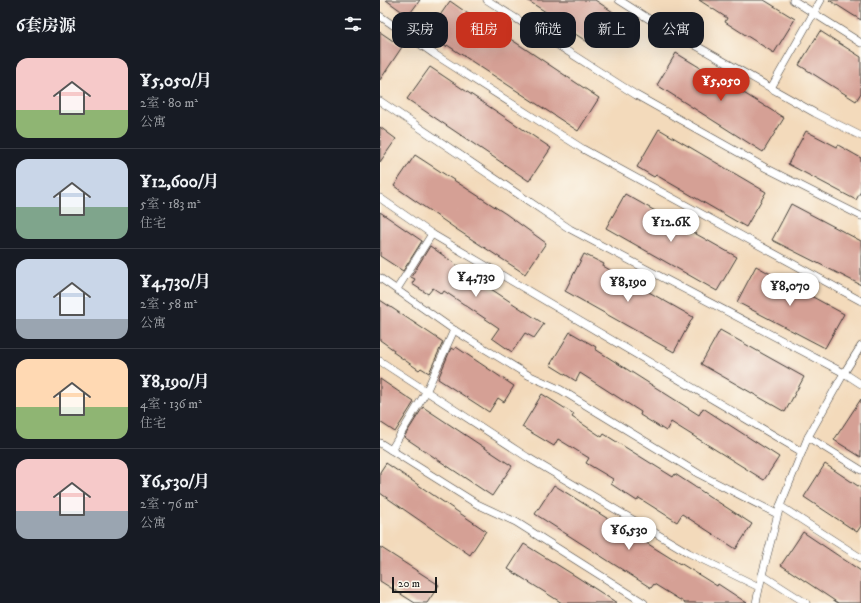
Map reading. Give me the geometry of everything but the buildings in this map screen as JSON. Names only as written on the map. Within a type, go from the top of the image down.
[{"type":"lane","points":[[488,0],[636,95],[766,168],[861,216]]},
{"type":"lane","points":[[620,0],[649,19],[815,113],[861,136]]},
{"type":"lane","points":[[793,0],[861,42]]},
{"type":"lane","points":[[771,88],[821,0]]},
{"type":"lane","points":[[380,16],[434,54],[583,149],[861,302]]},
{"type":"lane","points":[[380,101],[570,228],[844,373],[861,384]]},
{"type":"lane","points":[[380,198],[432,234],[802,452]]},
{"type":"lane","points":[[396,289],[432,234]]},
{"type":"lane","points":[[380,278],[454,330],[528,375],[561,390],[698,474],[777,514]]},
{"type":"lane","points":[[391,450],[426,392],[454,330]]},
{"type":"lane","points":[[756,603],[777,514],[808,437],[861,346]]},
{"type":"lane","points":[[380,361],[527,457],[689,553],[759,588]]},
{"type":"lane","points":[[808,437],[861,470]]},
{"type":"lane","points":[[380,444],[477,504],[516,522],[644,603]]},
{"type":"lane","points":[[780,506],[861,558]]},
{"type":"lane","points":[[762,575],[806,603]]}]
